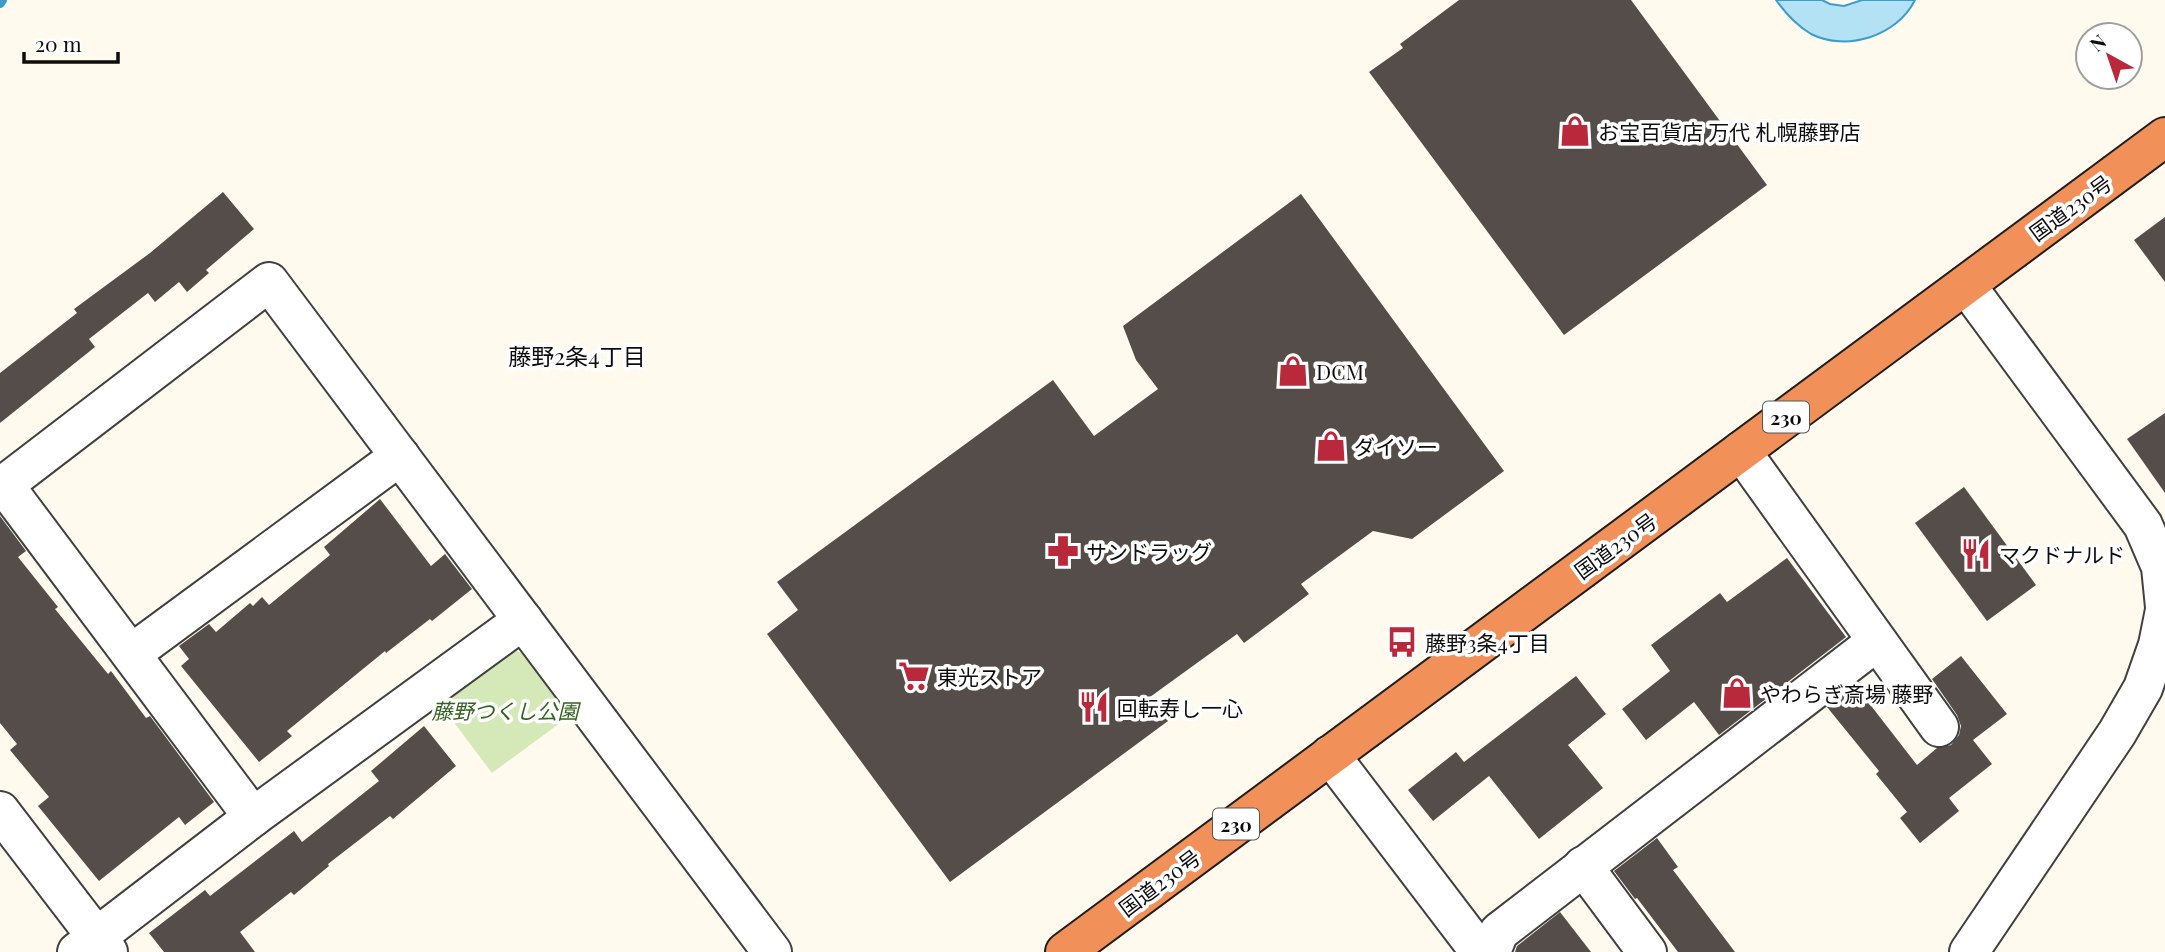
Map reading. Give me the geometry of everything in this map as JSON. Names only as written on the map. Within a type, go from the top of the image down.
[{"type":"highway","name":"国道230号","points":[[1069,951],[2165,137]]},
{"type":"street","points":[[253,817],[2,486],[269,282],[772,952]]},
{"type":"street","points":[[1966,285],[2143,525],[2161,567],[2165,608],[2158,645],[2143,688],[2117,733],[1969,952]]},
{"type":"street","points":[[1741,451],[1939,727]]},
{"type":"street","points":[[131,654],[400,456]]},
{"type":"street","points":[[0,810],[94,947],[253,817],[523,620]]},
{"type":"street","points":[[1491,952],[1499,932],[1876,642]]},
{"type":"street","points":[[1330,755],[1480,952]]},
{"type":"street","points":[[1583,866],[1647,952]]},
{"type":"green space","name":"藤野つくし公園","points":[[513,650],[522,653],[571,715],[492,773],[441,705]]},
{"type":"water","points":[[1776,0],[1822,0],[1844,6],[1862,0],[1915,0],[1907,13],[1884,31],[1855,41],[1840,41],[1825,39],[1806,31]]},
{"type":"building","points":[[1459,0],[1631,0],[1767,185],[1564,335],[1369,72],[1403,48],[1400,44]]},
{"type":"building","points":[[223,192],[254,229],[206,270],[209,273],[187,292],[179,282],[155,302],[148,293],[89,339],[95,347],[0,423],[0,373],[77,313],[74,309],[150,253]]},
{"type":"building","points":[[1301,194],[1504,471],[1412,539],[1373,531],[1301,584],[1309,594],[1244,643],[1237,634],[1150,697],[1168,721],[950,882],[767,634],[798,610],[777,582],[1053,380],[1094,436],[1158,389],[1136,360],[1123,326]]},
{"type":"building","points":[[2165,217],[2165,282],[2134,240]]},
{"type":"building","points":[[2165,413],[2165,493],[2127,439]]},
{"type":"building","points":[[1964,487],[2036,585],[1987,621],[1915,523]]},
{"type":"building","points":[[380,499],[431,566],[445,554],[472,589],[432,621],[430,619],[386,653],[385,651],[287,731],[292,736],[259,762],[181,666],[189,659],[179,646],[209,624],[216,632],[250,603],[253,606],[262,597],[269,605],[330,555],[324,547]]},
{"type":"building","points":[[0,516],[26,551],[18,557],[58,607],[55,609],[108,674],[111,671],[146,718],[150,716],[214,802],[185,825],[179,817],[99,881],[38,806],[49,797],[10,750],[17,744],[0,723]]},
{"type":"building","name":"やわらぎ斎場 藤野","points":[[1787,558],[1846,637],[1719,735],[1694,702],[1646,740],[1622,709],[1670,671],[1651,645],[1720,593],[1727,602]]},
{"type":"building","points":[[1961,656],[2007,714],[1973,740],[1992,764],[1949,798],[1959,811],[1920,843],[1900,818],[1907,812],[1876,774],[1879,771],[1827,707],[1860,682],[1877,703],[1872,707],[1917,765],[1937,748],[1951,745],[1959,735],[1961,726],[1957,715],[1932,679]]},
{"type":"building","points":[[1576,676],[1606,714],[1568,745],[1603,788],[1539,839],[1489,776],[1433,821],[1408,790],[1456,752],[1464,762]]},
{"type":"building","points":[[424,726],[456,766],[393,819],[390,816],[328,864],[329,866],[294,895],[291,892],[240,932],[255,952],[164,952],[149,933],[205,890],[210,896],[294,831],[302,842],[379,781],[371,771]]},
{"type":"building","points":[[1657,838],[1678,867],[1673,870],[1735,952],[1678,952],[1614,871]]},
{"type":"building","points":[[1560,912],[1591,952],[1515,952],[1517,946]]},
{"type":"place","name":"お宝百貨店 万代 札幌藤野店","points":[[1575,131]]},
{"type":"place","name":"DCM","points":[[1293,371]]},
{"type":"place","name":"ダイソー","points":[[1331,446]]},
{"type":"place","name":"サンドラッグ","points":[[1063,551]]},
{"type":"place","name":"マクドナルド","points":[[1976,554]]},
{"type":"place","name":"藤野3条4丁目","points":[[1402,642]]},
{"type":"place","name":"東光ストア","points":[[914,676]]},
{"type":"place","name":"やわらぎ斎場 藤野","points":[[1737,693]]},
{"type":"place","name":"回転寿し一心","points":[[1094,707]]},
{"type":"district","name":"藤野2条4丁目","points":[[577,355]]}]
